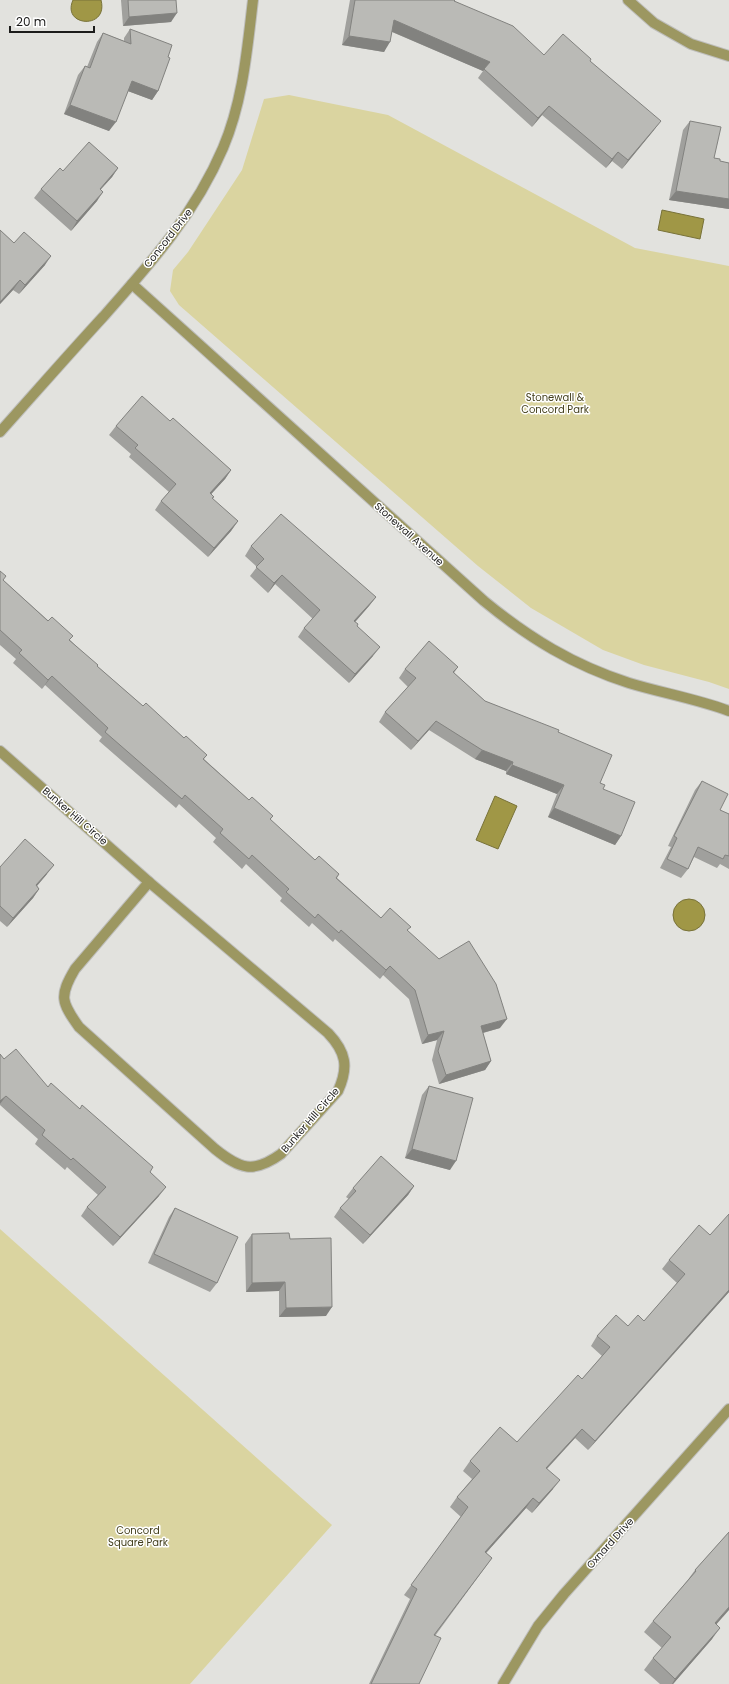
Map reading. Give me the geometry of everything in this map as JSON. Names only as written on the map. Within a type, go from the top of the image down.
[{"type":"street","name":"Concord Drive","points":[[0,432],[132,284],[182,222],[211,175],[224,147],[241,89],[253,0]]},
{"type":"street","points":[[628,0],[654,23],[691,44],[729,56]]},
{"type":"street","name":"Stonewall Avenue","points":[[132,284],[515,627],[552,650],[596,671],[629,683],[729,711]]},
{"type":"street","name":"Bunker Hill Circle","points":[[0,751],[149,882],[338,1044],[344,1056],[345,1066],[344,1078],[338,1091],[281,1154],[271,1161],[259,1166],[248,1167],[235,1164],[215,1149],[79,1027],[63,1001],[66,985],[75,969],[149,882]]},
{"type":"street","name":"Oxnard Drive","points":[[503,1684],[538,1626],[564,1594],[729,1409]]},
{"type":"green space","name":"Stonewall & Concord Park","points":[[289,95],[388,115],[635,248],[729,266],[729,689],[709,682],[644,665],[603,650],[531,608],[478,566],[179,305],[170,291],[173,270],[188,252],[242,170],[264,99]]},
{"type":"green space","name":"Concord Square Park","points":[[0,1229],[332,1525],[190,1684],[0,1684]]},
{"type":"shaded area","points":[[73,0],[101,0],[102,10],[98,16],[92,20],[79,20],[73,16],[71,9]]},
{"type":"shaded area","points":[[662,210],[704,219],[700,239],[658,230]]},
{"type":"shaded area","points":[[495,796],[517,806],[498,849],[476,840]]},
{"type":"shaded area","points":[[686,899],[692,899],[702,906],[705,915],[704,921],[698,928],[692,931],[686,931],[676,924],[673,918],[673,912],[680,902]]},
{"type":"building","points":[[128,0],[176,0],[177,13],[129,17]]},
{"type":"building","points":[[355,0],[455,0],[454,1],[513,26],[544,55],[563,34],[591,59],[590,61],[661,121],[628,160],[618,152],[612,159],[549,106],[538,118],[484,69],[490,62],[394,20],[390,42],[349,36]]},
{"type":"building","points":[[130,29],[172,45],[168,57],[170,58],[158,91],[132,81],[116,122],[70,105],[85,66],[90,68],[103,33],[131,44]]},
{"type":"building","points":[[690,121],[721,127],[714,158],[729,163],[729,199],[676,191]]},
{"type":"building","points":[[89,142],[118,168],[100,189],[103,192],[77,221],[41,189],[60,168],[63,171]]},
{"type":"building","points":[[0,230],[14,243],[24,232],[51,256],[25,285],[20,280],[0,302]]},
{"type":"building","points":[[142,396],[170,421],[173,418],[231,470],[210,493],[214,497],[212,498],[238,521],[214,548],[161,501],[176,484],[135,448],[138,445],[116,426]]},
{"type":"building","points":[[281,514],[376,597],[354,621],[358,624],[357,626],[380,647],[355,674],[304,628],[320,610],[282,575],[274,583],[256,567],[264,559],[251,546]]},
{"type":"building","points":[[0,571],[6,576],[3,580],[48,621],[52,617],[73,636],[69,640],[98,665],[97,666],[143,706],[146,703],[184,738],[186,736],[207,755],[203,759],[249,800],[252,797],[273,816],[270,819],[315,860],[319,856],[339,874],[336,878],[381,918],[390,908],[411,927],[407,930],[439,959],[469,941],[496,984],[507,1019],[481,1026],[491,1061],[446,1075],[438,1051],[444,1031],[428,1035],[415,990],[390,966],[386,970],[341,930],[339,933],[318,914],[315,918],[286,892],[289,889],[252,855],[249,859],[220,833],[223,829],[185,795],[182,799],[105,732],[108,728],[52,676],[48,680],[19,653],[22,650],[0,630]]},
{"type":"building","points":[[429,641],[458,667],[453,672],[485,701],[559,730],[558,732],[612,755],[600,783],[605,785],[603,789],[635,802],[621,836],[554,808],[564,785],[512,765],[513,762],[482,750],[436,721],[418,741],[385,712],[416,678],[405,669]]},
{"type":"building","points":[[702,781],[728,794],[720,810],[729,814],[729,856],[725,855],[723,859],[698,847],[688,869],[667,859],[677,838],[674,836]]},
{"type":"building","points":[[25,839],[54,865],[36,885],[39,889],[13,918],[0,906],[0,867]]},
{"type":"building","points":[[16,1049],[48,1087],[51,1083],[80,1109],[82,1105],[153,1167],[150,1172],[166,1187],[120,1237],[87,1207],[106,1187],[73,1158],[71,1160],[42,1135],[45,1130],[6,1096],[0,1101],[0,1054],[4,1059]]},
{"type":"building","points":[[429,1086],[473,1098],[456,1161],[412,1149]]},
{"type":"building","points":[[381,1156],[414,1186],[370,1235],[340,1208],[356,1191],[353,1188]]},
{"type":"building","points":[[175,1208],[238,1237],[217,1283],[154,1254]]},
{"type":"building","points":[[729,1214],[729,1290],[595,1441],[582,1429],[546,1468],[560,1480],[539,1503],[533,1498],[485,1552],[492,1558],[434,1635],[441,1638],[419,1684],[371,1684],[417,1589],[411,1585],[468,1507],[457,1497],[480,1471],[470,1461],[500,1427],[517,1442],[578,1375],[582,1379],[610,1347],[597,1336],[616,1315],[628,1326],[638,1315],[644,1321],[685,1274],[669,1260],[699,1225],[710,1235]]},
{"type":"building","points":[[289,1233],[290,1239],[331,1238],[332,1307],[286,1308],[285,1282],[252,1283],[252,1234]]},
{"type":"building","points":[[729,1532],[729,1607],[715,1623],[720,1628],[675,1679],[653,1658],[671,1637],[653,1621]]}]
